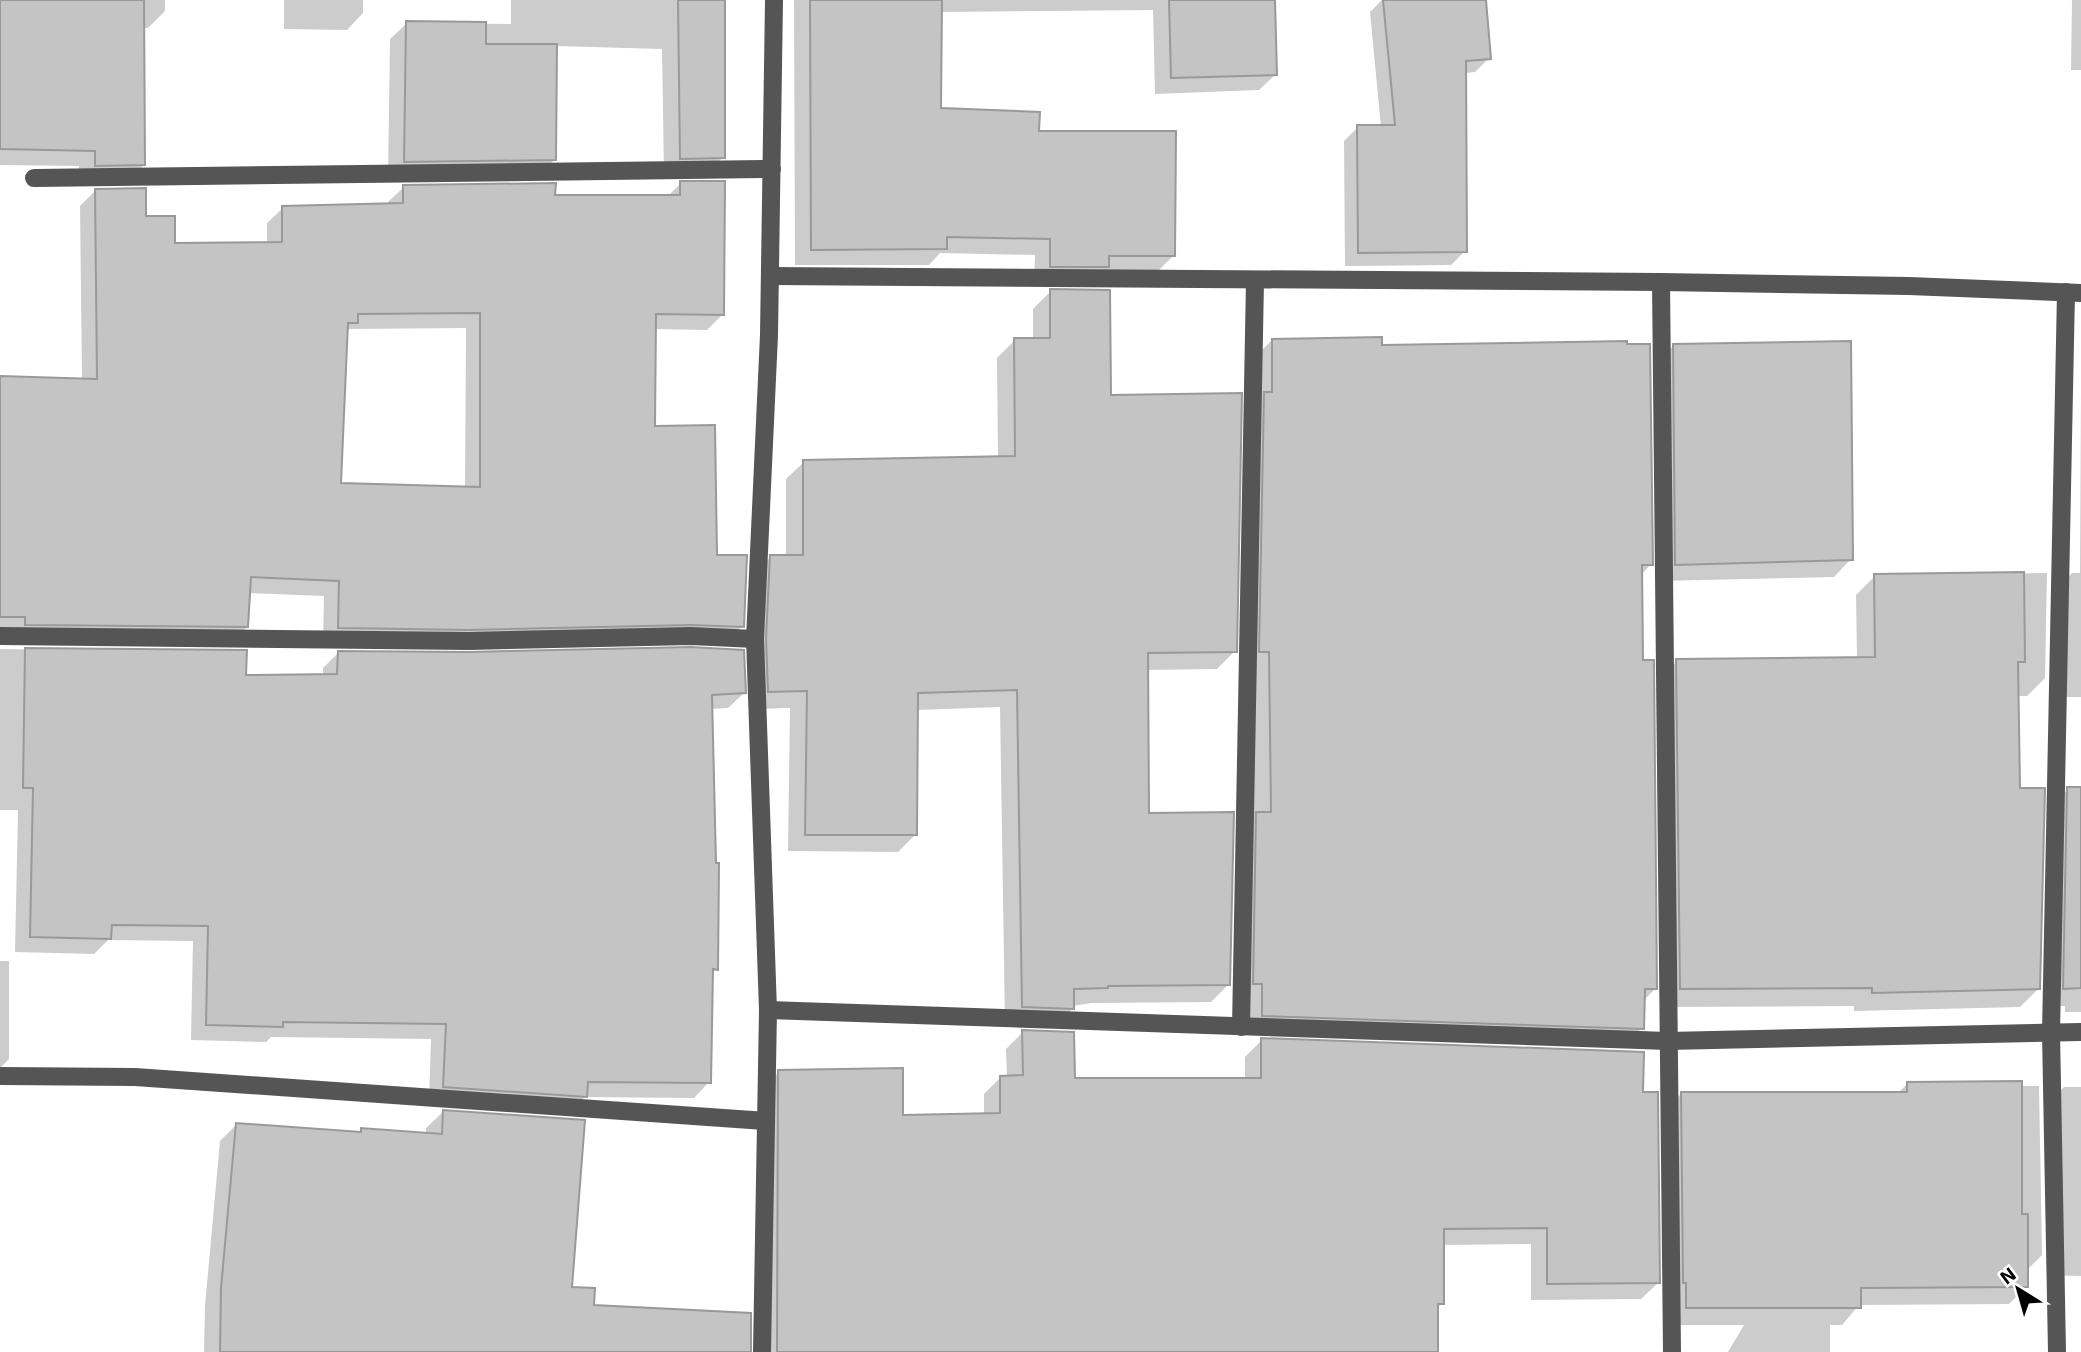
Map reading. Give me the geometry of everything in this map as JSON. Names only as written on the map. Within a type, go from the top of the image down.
[{"type":"street","points":[[762,1352],[768,1010],[755,639],[771,276],[774,0]]},
{"type":"street","points":[[34,178],[772,169]]},
{"type":"street","points":[[771,276],[1661,282],[1909,286],[2074,293],[2051,1032],[2056,1352]]},
{"type":"street","points":[[1241,1027],[1255,281]]},
{"type":"street","points":[[1661,282],[1672,1352]]},
{"type":"street","points":[[0,636],[469,641],[691,636],[755,639]]},
{"type":"street","points":[[768,1010],[1668,1041],[2081,1032]]},
{"type":"street","points":[[0,1076],[135,1077],[766,1121]]},
{"type":"building","points":[[0,0],[144,0],[145,165],[95,166],[95,151],[0,149]]},
{"type":"building","points":[[678,0],[725,0],[725,158],[680,159]]},
{"type":"building","points":[[810,0],[942,0],[941,108],[1040,112],[1039,131],[1176,131],[1175,256],[1109,256],[1109,267],[1050,267],[1050,239],[947,237],[947,249],[811,250]]},
{"type":"building","points":[[1169,0],[1275,0],[1277,75],[1171,78]]},
{"type":"building","points":[[1383,0],[1486,0],[1491,59],[1466,61],[1467,252],[1358,253],[1357,125],[1395,125]]},
{"type":"building","points":[[406,21],[486,22],[486,44],[557,44],[556,160],[404,162]]},
{"type":"building","points":[[680,181],[725,181],[724,315],[656,314],[655,426],[715,425],[717,555],[747,555],[744,627],[691,625],[469,630],[338,628],[339,581],[251,577],[248,627],[25,625],[25,617],[0,617],[0,376],[97,379],[95,189],[146,188],[146,216],[175,216],[175,243],[282,242],[282,206],[403,203],[403,185],[556,183],[555,195],[680,195]],"holes":[[[480,313],[480,487],[341,483],[348,323],[358,323],[358,314]]]},
{"type":"building","points":[[1050,289],[1110,290],[1111,395],[1242,393],[1237,652],[1148,653],[1149,813],[1234,812],[1230,985],[1108,986],[1074,989],[1074,1009],[1022,1007],[1017,690],[918,693],[917,835],[805,835],[807,691],[768,692],[766,639],[770,555],[803,555],[803,460],[1015,456],[1014,338],[1050,338]]},
{"type":"building","points":[[1382,337],[1382,345],[1627,341],[1627,344],[1650,344],[1653,565],[1642,565],[1643,660],[1654,660],[1657,989],[1645,989],[1644,1029],[1262,1016],[1262,984],[1253,984],[1256,812],[1271,812],[1269,652],[1259,652],[1264,392],[1272,392],[1272,339]]},
{"type":"building","points":[[1851,341],[1853,560],[1675,565],[1673,344]]},
{"type":"building","points":[[2024,572],[2025,662],[2018,662],[2020,788],[2045,788],[2040,989],[1872,993],[1872,988],[1680,989],[1676,659],[1875,657],[1874,574]]},
{"type":"building","points":[[691,647],[744,650],[746,693],[712,695],[716,863],[719,863],[718,970],[713,969],[711,1083],[588,1082],[587,1097],[443,1087],[446,1024],[283,1022],[283,1027],[206,1025],[208,926],[112,925],[111,939],[30,937],[33,788],[23,788],[25,648],[247,650],[246,675],[337,674],[338,651],[469,652]]},
{"type":"building","points":[[2067,787],[2081,787],[2081,988],[2063,989]]},
{"type":"building","points":[[1022,1030],[1074,1032],[1075,1078],[1261,1078],[1261,1038],[1644,1052],[1643,1092],[1658,1092],[1660,1283],[1547,1284],[1547,1228],[1444,1229],[1444,1304],[1438,1304],[1438,1352],[777,1352],[778,1070],[903,1068],[903,1115],[1000,1113],[1000,1076],[1023,1075]]},
{"type":"building","points":[[2022,1081],[2022,1214],[2028,1214],[2028,1287],[1861,1288],[1861,1308],[1686,1308],[1686,1283],[1683,1283],[1681,1092],[1907,1092],[1907,1082]]},
{"type":"building","points":[[443,1110],[585,1120],[572,1287],[595,1288],[594,1305],[751,1313],[751,1352],[220,1352],[221,1288],[236,1123],[361,1132],[361,1128],[442,1134]]}]
